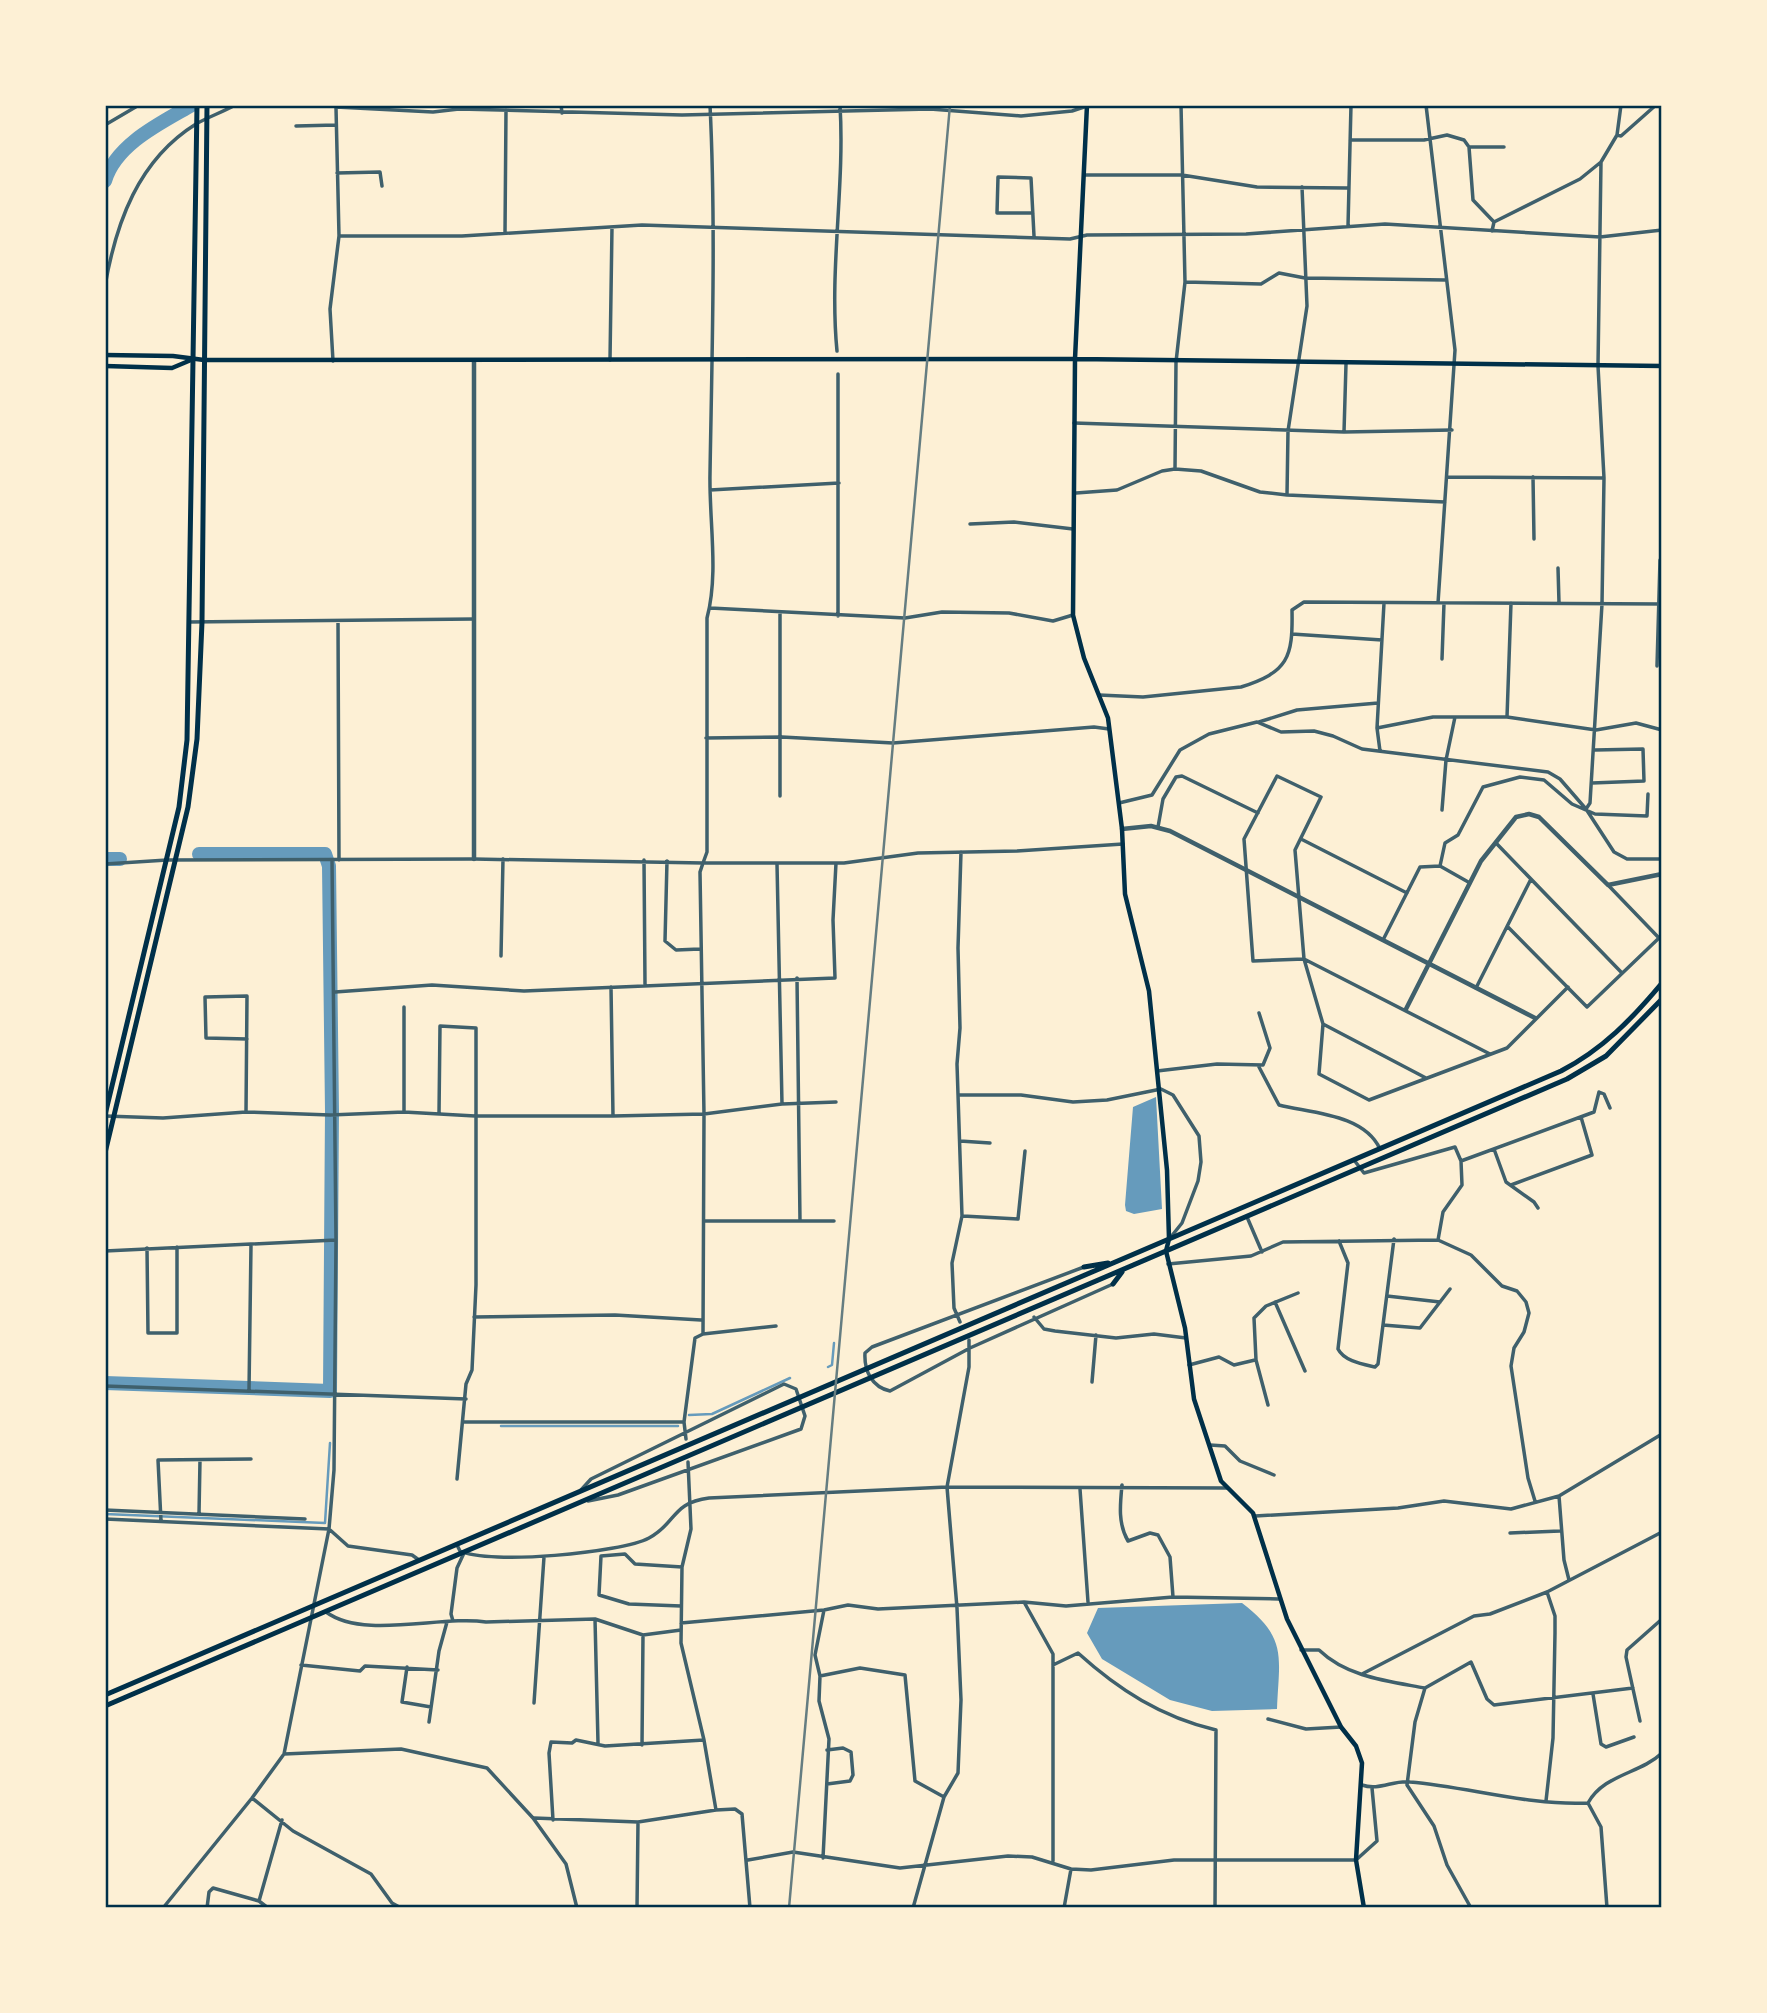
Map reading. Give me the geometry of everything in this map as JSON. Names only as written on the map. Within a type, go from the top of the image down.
[{"type":"highway","points":[[105,1116],[179,807],[187,740],[197,105]]},
{"type":"highway","points":[[105,1153],[188,807],[197,739],[202,622],[207,105]]},
{"type":"highway","points":[[105,1706],[309,1619],[580,1492],[1584,1059],[1632,1019],[1662,983]]},
{"type":"highway","points":[[105,1695],[420,1561],[460,1550],[583,1501],[1587,1069],[1638,1027],[1662,999]]},
{"type":"highway","points":[[1084,1267],[1115,1262]]},
{"type":"highway","points":[[1113,1284],[1124,1269]]},
{"type":"main road","points":[[1087,105],[1075,359],[1076,493],[1071,584],[1073,615],[1110,729],[1122,829],[1125,894],[1149,991],[1161,1089],[1169,1240],[1166,1251],[1186,1338],[1194,1399],[1222,1481],[1255,1516],[1279,1599],[1301,1650],[1340,1727],[1356,1746],[1362,1763],[1356,1860],[1364,1908]]},
{"type":"main road","points":[[105,355],[173,355],[192,360],[333,361],[1075,359],[1662,366]]},
{"type":"main road","points":[[105,366],[172,368],[192,360]]},
{"type":"street","points":[[105,125],[139,105]]},
{"type":"street","points":[[105,286],[113,239],[133,191],[159,155],[197,123],[235,105]]},
{"type":"street","points":[[561,105],[562,113]]},
{"type":"street","points":[[703,1334],[704,1114],[700,872],[707,852],[706,738],[712,360],[710,105]]},
{"type":"street","points":[[837,351],[833,307],[839,230],[840,105]]},
{"type":"street","points":[[869,105],[869,111]]},
{"type":"street","points":[[333,361],[330,309],[339,236],[336,106],[433,112],[486,107],[562,113],[869,111],[930,107],[1021,116],[1072,111],[1087,105]]},
{"type":"street","points":[[1175,469],[1176,362],[1185,282],[1181,105]]},
{"type":"street","points":[[1344,105],[1351,105],[1348,226]]},
{"type":"street","points":[[1426,105],[1455,365],[1438,603]]},
{"type":"street","points":[[1494,222],[1580,179],[1601,162],[1617,135],[1621,105]]},
{"type":"street","points":[[1617,135],[1621,136],[1656,105]]},
{"type":"street","points":[[505,233],[506,110]]},
{"type":"street","points":[[296,126],[336,125]]},
{"type":"street","points":[[1350,140],[1452,135],[1464,140],[1469,147],[1473,200],[1494,222]]},
{"type":"street","points":[[1469,147],[1504,147]]},
{"type":"street","points":[[1586,809],[1590,803],[1595,750],[1602,604],[1604,478],[1598,366],[1601,162]]},
{"type":"street","points":[[337,173],[380,172],[382,186]]},
{"type":"street","points":[[1084,175],[1182,175],[1257,187],[1347,188]]},
{"type":"street","points":[[1032,213],[997,213],[998,177],[1031,178],[1034,237]]},
{"type":"street","points":[[1287,495],[1288,431],[1307,306],[1302,187]]},
{"type":"street","points":[[1492,231],[1494,222]]},
{"type":"street","points":[[339,236],[505,233],[612,227],[839,230],[1034,237],[1184,232],[1246,234],[1343,229],[1348,226],[1441,227],[1600,237],[1662,230]]},
{"type":"street","points":[[610,360],[612,227]]},
{"type":"street","points":[[1185,282],[1261,284],[1279,273],[1305,278],[1446,280]]},
{"type":"street","points":[[474,361],[474,859]]},
{"type":"street","points":[[1344,432],[1346,364]]},
{"type":"street","points":[[838,373],[838,616]]},
{"type":"street","points":[[1074,423],[1288,431],[1452,430]]},
{"type":"street","points":[[1076,493],[1117,490],[1162,471],[1175,469],[1200,471],[1260,492],[1445,502]]},
{"type":"street","points":[[1447,477],[1604,478]]},
{"type":"street","points":[[1533,477],[1534,539]]},
{"type":"street","points":[[710,490],[839,484]]},
{"type":"street","points":[[970,524],[1014,522],[1075,529]]},
{"type":"street","points":[[1657,666],[1661,604],[1660,561]]},
{"type":"street","points":[[1558,568],[1559,603]]},
{"type":"street","points":[[1099,695],[1143,697],[1241,687],[1274,674],[1287,659],[1292,634],[1292,610],[1304,602],[1661,604]]},
{"type":"street","points":[[1380,751],[1377,727],[1384,603]]},
{"type":"street","points":[[1442,659],[1444,603]]},
{"type":"street","points":[[1507,717],[1511,603]]},
{"type":"street","points":[[710,608],[905,618],[942,612],[1009,612],[1053,621],[1073,615]]},
{"type":"street","points":[[780,613],[780,796]]},
{"type":"street","points":[[189,622],[474,619]]},
{"type":"street","points":[[338,620],[339,860]]},
{"type":"street","points":[[1292,634],[1382,639]]},
{"type":"street","points":[[1119,803],[1152,795],[1180,750],[1209,734],[1297,710],[1378,703]]},
{"type":"street","points":[[1377,727],[1433,717],[1507,717],[1596,730],[1636,723],[1662,730]]},
{"type":"street","points":[[1442,810],[1446,760],[1455,717]]},
{"type":"street","points":[[1257,722],[1281,732],[1314,731],[1362,749],[1548,772],[1560,779],[1586,809],[1614,852],[1627,859],[1662,859]]},
{"type":"street","points":[[706,738],[782,737],[893,743],[1094,726],[1110,729]]},
{"type":"street","points":[[1592,783],[1644,781],[1643,749],[1595,750]]},
{"type":"street","points":[[1158,827],[1163,800],[1176,777],[1182,776],[1258,813]]},
{"type":"street","points":[[1490,1054],[1304,959],[1252,961],[1244,839],[1277,776],[1321,797],[1295,850],[1304,959],[1323,1024],[1319,1074],[1369,1100],[1507,1048],[1568,987]]},
{"type":"street","points":[[1440,866],[1445,843],[1458,835],[1483,787],[1520,776],[1544,780],[1572,804],[1595,814],[1647,816],[1648,794]]},
{"type":"street","points":[[1406,1009],[1469,883],[1495,842],[1516,817],[1529,814],[1539,817],[1659,938],[1587,1007],[1508,927]]},
{"type":"street","points":[[1122,829],[1158,827],[1535,1018]]},
{"type":"street","points":[[1301,839],[1406,893]]},
{"type":"street","points":[[1495,842],[1622,973]]},
{"type":"street","points":[[105,863],[167,860],[474,859],[836,863],[918,853],[1123,844]]},
{"type":"street","points":[[960,1322],[957,1316],[952,1263],[962,1216],[958,1095],[961,852]]},
{"type":"street","points":[[501,956],[503,859]]},
{"type":"street","points":[[163,1908],[284,1754],[329,1529],[334,1470],[336,1240],[332,860]]},
{"type":"street","points":[[644,860],[645,984]]},
{"type":"street","points":[[667,861],[665,941],[676,950],[700,949]]},
{"type":"street","points":[[335,992],[432,985],[524,990],[701,981],[835,978],[833,920],[836,863]]},
{"type":"street","points":[[777,864],[782,1104]]},
{"type":"street","points":[[1383,940],[1420,867],[1440,866],[1469,883]]},
{"type":"street","points":[[1608,885],[1662,874]]},
{"type":"street","points":[[1476,988],[1531,879]]},
{"type":"street","points":[[797,978],[800,1221]]},
{"type":"street","points":[[611,987],[612,1116]]},
{"type":"street","points":[[246,1112],[247,1039],[247,996],[205,998],[206,1038],[247,1039]]},
{"type":"street","points":[[404,1007],[404,1112]]},
{"type":"street","points":[[1157,1071],[1217,1065],[1264,1065],[1270,1048],[1259,1013]]},
{"type":"street","points":[[1323,1024],[1427,1079]]},
{"type":"street","points":[[439,1114],[440,1026],[477,1027],[475,1116],[478,1213],[472,1370],[466,1384],[457,1479]]},
{"type":"street","points":[[1259,1067],[1279,1105],[1354,1122],[1377,1142],[1380,1149]]},
{"type":"street","points":[[958,1095],[1021,1095],[1073,1102],[1107,1100],[1161,1089],[1173,1095],[1199,1136],[1201,1162],[1198,1181],[1182,1223],[1169,1240]]},
{"type":"street","points":[[1461,1161],[1594,1112],[1599,1092],[1604,1094],[1610,1108]]},
{"type":"street","points":[[105,1116],[163,1118],[246,1112],[612,1116],[704,1114],[782,1104],[836,1102]]},
{"type":"street","points":[[1511,1185],[1592,1155],[1581,1117]]},
{"type":"street","points":[[960,1141],[990,1143]]},
{"type":"street","points":[[1354,1160],[1357,1169],[1364,1173],[1455,1147],[1461,1161],[1462,1185],[1443,1212],[1438,1240]]},
{"type":"street","points":[[1494,1149],[1506,1182],[1534,1202],[1538,1208]]},
{"type":"street","points":[[962,1216],[1018,1219],[1025,1151]]},
{"type":"street","points":[[1247,1217],[1262,1252]]},
{"type":"street","points":[[704,1221],[834,1221]]},
{"type":"street","points":[[1339,1241],[1348,1263],[1338,1349],[1340,1354],[1375,1367],[1378,1364],[1394,1239]]},
{"type":"street","points":[[105,1251],[336,1240]]},
{"type":"street","points":[[1168,1264],[1251,1256],[1283,1242],[1438,1240],[1471,1255],[1502,1286],[1517,1291],[1526,1302],[1529,1313],[1524,1332],[1514,1348],[1511,1366],[1528,1478],[1535,1502]]},
{"type":"street","points":[[249,1391],[251,1245]]},
{"type":"street","points":[[148,1248],[148,1333],[177,1333],[177,1247]]},
{"type":"street","points":[[1084,1267],[872,1347],[865,1353],[865,1363],[878,1389],[890,1391],[1034,1317],[1113,1284]]},
{"type":"street","points":[[1383,1325],[1420,1328],[1450,1289]]},
{"type":"street","points":[[1268,1405],[1256,1360],[1254,1318],[1258,1312],[1275,1302],[1298,1293]]},
{"type":"street","points":[[1387,1296],[1441,1302]]},
{"type":"street","points":[[1275,1302],[1305,1371]]},
{"type":"street","points":[[474,1317],[615,1315],[701,1320]]},
{"type":"street","points":[[1034,1317],[1044,1329],[1116,1338],[1154,1334],[1186,1338]]},
{"type":"street","points":[[686,1439],[684,1422],[695,1338],[703,1334],[776,1326]]},
{"type":"street","points":[[1092,1382],[1096,1335]]},
{"type":"street","points":[[913,1908],[944,1797],[958,1773],[961,1700],[947,1487],[970,1348],[969,1340]]},
{"type":"street","points":[[1189,1365],[1219,1357],[1234,1366],[1256,1360]]},
{"type":"street","points":[[580,1492],[591,1479],[784,1384],[796,1389],[805,1416],[801,1429],[599,1501],[583,1501]]},
{"type":"street","points":[[105,1386],[466,1399]]},
{"type":"street","points":[[464,1422],[684,1422]]},
{"type":"street","points":[[1255,1516],[1398,1508],[1444,1501],[1511,1508],[1559,1496],[1662,1434]]},
{"type":"street","points":[[1210,1445],[1224,1446],[1240,1461],[1274,1475]]},
{"type":"street","points":[[161,1521],[158,1460],[251,1459]]},
{"type":"street","points":[[200,1460],[199,1514],[202,1522]]},
{"type":"street","points":[[688,1462],[691,1530],[682,1567],[683,1658],[705,1740],[716,1810]]},
{"type":"street","points":[[1122,1485],[1119,1511],[1124,1534],[1128,1541],[1150,1533],[1158,1535],[1170,1557],[1173,1597]]},
{"type":"street","points":[[453,1621],[451,1614],[460,1550],[475,1557],[544,1557],[625,1548],[652,1536],[689,1501],[825,1491],[947,1487],[1080,1489],[1122,1485],[1228,1488]]},
{"type":"street","points":[[1080,1489],[1088,1602]]},
{"type":"street","points":[[1559,1496],[1560,1531],[1569,1580]]},
{"type":"street","points":[[105,1510],[305,1519]]},
{"type":"street","points":[[125,1520],[126,1511]]},
{"type":"street","points":[[195,1522],[199,1514]]},
{"type":"street","points":[[232,1516],[232,1523]]},
{"type":"street","points":[[298,1518],[298,1526]]},
{"type":"street","points":[[105,1519],[329,1529],[348,1546],[412,1555],[420,1561]]},
{"type":"street","points":[[1510,1532],[1560,1531]]},
{"type":"street","points":[[1362,1675],[1478,1614],[1490,1615],[1547,1592],[1662,1532]]},
{"type":"street","points":[[681,1606],[629,1604],[599,1595],[601,1556],[625,1554],[635,1564],[682,1567]]},
{"type":"street","points":[[534,1703],[544,1557]]},
{"type":"street","points":[[1546,1801],[1553,1738],[1555,1616],[1547,1592]]},
{"type":"street","points":[[681,1623],[824,1610],[848,1605],[878,1609],[957,1608],[1024,1602],[1066,1606],[1088,1602],[1173,1597],[1279,1599]]},
{"type":"street","points":[[1024,1602],[1052,1654],[1053,1861]]},
{"type":"street","points":[[822,1858],[827,1784],[826,1720],[819,1701],[820,1676],[815,1655],[824,1610]]},
{"type":"street","points":[[324,1611],[337,1620],[396,1625],[453,1621],[596,1619],[643,1635],[681,1630]]},
{"type":"street","points":[[596,1619],[598,1743]]},
{"type":"street","points":[[1640,1721],[1626,1657],[1628,1650],[1662,1619]]},
{"type":"street","points":[[429,1722],[447,1622]]},
{"type":"street","points":[[642,1745],[643,1635]]},
{"type":"street","points":[[1301,1650],[1319,1650],[1332,1663],[1362,1675],[1425,1688]]},
{"type":"street","points":[[1053,1665],[1078,1653],[1111,1683],[1158,1711],[1182,1722],[1216,1730],[1215,1908]]},
{"type":"street","points":[[1471,1908],[1447,1865],[1434,1826],[1406,1782],[1415,1722],[1425,1688],[1446,1673],[1471,1662],[1487,1699],[1494,1705],[1633,1688]]},
{"type":"street","points":[[301,1665],[360,1671],[365,1666],[438,1670]]},
{"type":"street","points":[[407,1667],[402,1702],[432,1707]]},
{"type":"street","points":[[820,1676],[860,1668],[905,1675],[915,1781],[944,1797]]},
{"type":"street","points":[[1593,1694],[1601,1744],[1606,1747],[1634,1737]]},
{"type":"street","points":[[1268,1719],[1306,1729],[1340,1727]]},
{"type":"street","points":[[553,1820],[549,1753],[551,1742],[572,1743],[576,1740],[605,1746],[705,1740]]},
{"type":"street","points":[[827,1750],[843,1748],[851,1752],[853,1775],[849,1781],[827,1784]]},
{"type":"street","points":[[284,1754],[401,1749],[487,1768],[533,1818],[566,1864],[577,1908]]},
{"type":"street","points":[[1362,1785],[1372,1788],[1406,1782],[1546,1801],[1588,1802],[1608,1781],[1662,1754]]},
{"type":"street","points":[[748,1860],[793,1852],[900,1868],[1009,1856],[1053,1861],[1071,1869],[1174,1860],[1356,1860],[1377,1841],[1372,1788]]},
{"type":"street","points":[[252,1798],[307,1839],[371,1874],[392,1903],[401,1908]]},
{"type":"street","points":[[1588,1802],[1601,1827],[1607,1908]]},
{"type":"street","points":[[533,1818],[638,1822],[735,1809],[742,1814],[750,1908]]},
{"type":"street","points":[[259,1901],[282,1820]]},
{"type":"street","points":[[637,1908],[638,1822]]},
{"type":"street","points":[[1064,1908],[1071,1869]]},
{"type":"street","points":[[207,1908],[209,1892],[213,1888],[259,1901],[268,1908]]},
{"type":"water","points":[[1156,1097],[1162,1209],[1134,1214],[1126,1211],[1125,1205],[1133,1107]]},
{"type":"water","points":[[1242,1603],[1257,1615],[1274,1638],[1279,1662],[1277,1709],[1212,1711],[1170,1700],[1102,1659],[1087,1633],[1098,1608]]},
{"type":"waterway","points":[[105,181],[111,168],[129,145],[192,105]]},
{"type":"waterway","points":[[105,1383],[330,1391],[332,1111],[329,866],[325,854],[199,854]]},
{"type":"waterway","points":[[105,859],[120,859]]},
{"type":"waterway","points":[[828,1367],[832,1365],[834,1343]]},
{"type":"waterway","points":[[689,1415],[712,1414],[790,1378]]},
{"type":"waterway","points":[[501,1426],[678,1426]]},
{"type":"waterway","points":[[105,1514],[325,1523],[330,1443]]},
{"type":"railway","points":[[789,1908],[950,105]]}]
